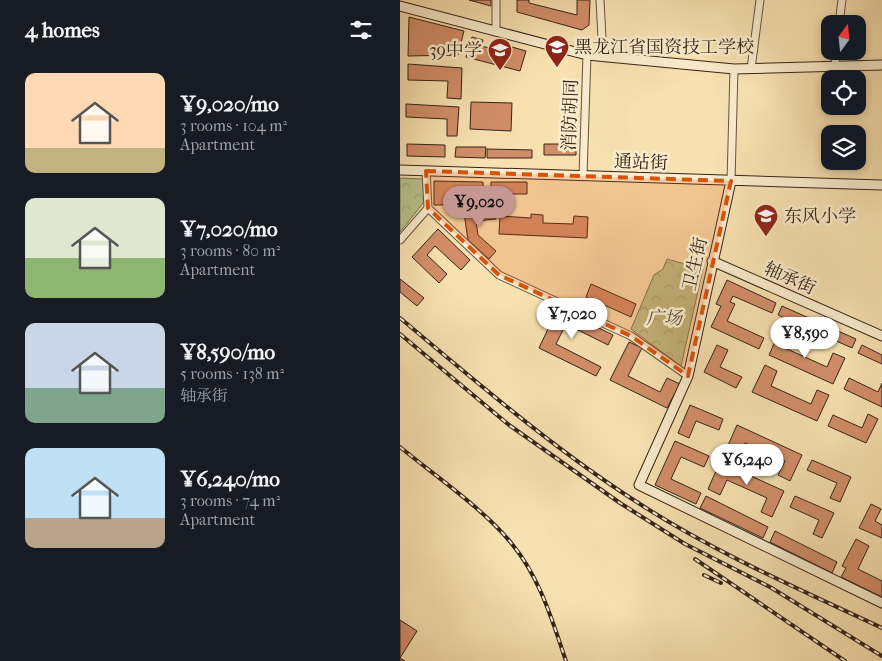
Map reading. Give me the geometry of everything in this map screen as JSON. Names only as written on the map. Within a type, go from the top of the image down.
[{"type":"street","points":[[496,0],[496,31]]},
{"type":"street","points":[[600,0],[603,57]]},
{"type":"street","points":[[751,69],[760,0]]},
{"type":"street","points":[[840,15],[842,0]]},
{"type":"street","points":[[400,6],[587,55],[603,57],[734,70],[882,65]]},
{"type":"street","name":"消防胡同","points":[[583,176],[587,55]]},
{"type":"street","points":[[835,60],[835,66]]},
{"type":"street","name":"卫生街","points":[[734,70],[731,181],[688,376],[640,484],[882,603]]},
{"type":"street","name":"通站街","points":[[400,170],[882,185]]},
{"type":"street","points":[[426,171],[428,208],[499,275],[631,336],[688,376]]},
{"type":"street","points":[[400,240],[428,208]]},
{"type":"street","name":"轴承街","points":[[712,261],[882,336]]},
{"type":"highlighted area","points":[[426,171],[583,176],[731,181],[688,376],[631,336],[499,275],[428,208]]},
{"type":"green space","points":[[400,178],[423,179],[424,202],[400,232]]},
{"type":"green space","name":"广场","points":[[667,259],[703,269],[681,366],[631,329],[654,275],[663,269]]},
{"type":"building","points":[[469,0],[491,0],[491,6]]},
{"type":"building","points":[[517,0],[529,0],[529,3],[577,15],[577,0],[590,0],[589,25],[582,30],[517,12]]},
{"type":"building","points":[[409,17],[464,31],[458,55],[408,56]]},
{"type":"building","points":[[472,37],[483,40],[481,46],[511,53],[512,47],[526,51],[520,71],[466,57]]},
{"type":"building","points":[[408,64],[462,68],[461,99],[447,98],[448,81],[408,80]]},
{"type":"building","points":[[471,102],[512,103],[511,131],[470,129]]},
{"type":"building","points":[[406,104],[459,107],[457,136],[447,136],[447,119],[406,117]]},
{"type":"building","points":[[407,144],[445,145],[445,157],[407,156]]},
{"type":"building","points":[[544,144],[576,144],[576,155],[544,155]]},
{"type":"building","points":[[456,147],[486,147],[485,158],[455,157]]},
{"type":"building","points":[[487,149],[532,150],[532,158],[487,158]]},
{"type":"building","points":[[434,181],[483,182],[483,200],[451,200],[450,205],[434,205]]},
{"type":"building","points":[[491,182],[527,182],[527,194],[491,194]]},
{"type":"building","points":[[494,206],[496,219],[476,221],[478,235],[496,251],[489,259],[468,240],[464,213],[466,210]]},
{"type":"building","points":[[531,214],[543,215],[543,223],[573,224],[574,216],[588,217],[587,238],[499,234],[500,216],[531,218]]},
{"type":"building","points":[[438,229],[470,260],[461,270],[435,246],[427,255],[447,274],[439,283],[412,257]]},
{"type":"building","points":[[400,279],[424,298],[417,306],[400,292]]},
{"type":"building","points":[[727,280],[776,303],[772,313],[733,296],[730,302],[735,304],[727,321],[764,338],[759,349],[711,327],[721,306],[716,304]]},
{"type":"building","points":[[591,284],[636,304],[631,317],[586,297]]},
{"type":"building","points":[[782,306],[856,339],[852,348],[778,315]]},
{"type":"building","points":[[558,308],[613,335],[608,345],[566,324],[556,344],[601,367],[596,376],[539,348]]},
{"type":"building","points":[[781,328],[793,334],[787,349],[827,367],[833,353],[845,358],[833,384],[769,355]]},
{"type":"building","points":[[629,342],[642,348],[628,376],[660,392],[667,378],[680,384],[667,408],[610,380]]},
{"type":"building","points":[[717,345],[728,350],[720,367],[742,377],[736,388],[704,372]]},
{"type":"building","points":[[862,345],[882,355],[882,364],[858,353]]},
{"type":"building","points":[[765,365],[777,371],[771,386],[811,404],[817,390],[829,395],[817,421],[752,392]]},
{"type":"building","points":[[849,378],[878,392],[882,383],[882,407],[844,389]]},
{"type":"building","points":[[690,405],[723,419],[719,430],[696,421],[689,438],[678,433]]},
{"type":"building","points":[[868,414],[878,419],[866,443],[828,426],[833,415],[862,428]]},
{"type":"building","points":[[737,425],[802,455],[790,481],[778,475],[785,461],[745,443],[738,458],[725,452]]},
{"type":"building","points":[[675,441],[709,456],[704,467],[681,457],[671,479],[701,493],[696,504],[655,485]]},
{"type":"building","points":[[812,460],[851,477],[840,502],[830,498],[837,483],[807,470]]},
{"type":"building","points":[[720,462],[784,491],[772,517],[761,512],[767,498],[727,480],[720,495],[708,489]]},
{"type":"building","points":[[706,496],[768,527],[763,538],[700,508]]},
{"type":"building","points":[[795,496],[834,513],[822,538],[813,534],[819,520],[790,507]]},
{"type":"building","points":[[871,504],[881,509],[875,521],[882,525],[882,538],[859,528]]},
{"type":"building","points":[[775,531],[837,562],[832,573],[770,542]]},
{"type":"building","points":[[856,539],[869,546],[858,569],[882,581],[882,597],[841,577],[846,568],[842,566]]},
{"type":"building","points":[[400,620],[417,631],[400,658]]},
{"type":"railway","points":[[400,318],[549,440],[579,463],[643,506],[730,556],[882,628]]},
{"type":"railway","points":[[400,334],[509,425],[620,503],[685,544],[770,587],[882,656]]},
{"type":"railway","points":[[400,447],[488,518],[512,544],[538,585],[566,661]]},
{"type":"railway","points":[[695,559],[845,661]]},
{"type":"railway","points":[[704,575],[721,583]]},
{"type":"place","name":"黑龙江省国资技工学校","points":[[557,68]]},
{"type":"place","name":"39中学","points":[[500,71]]},
{"type":"place","name":"东风小学","points":[[766,237]]}]
